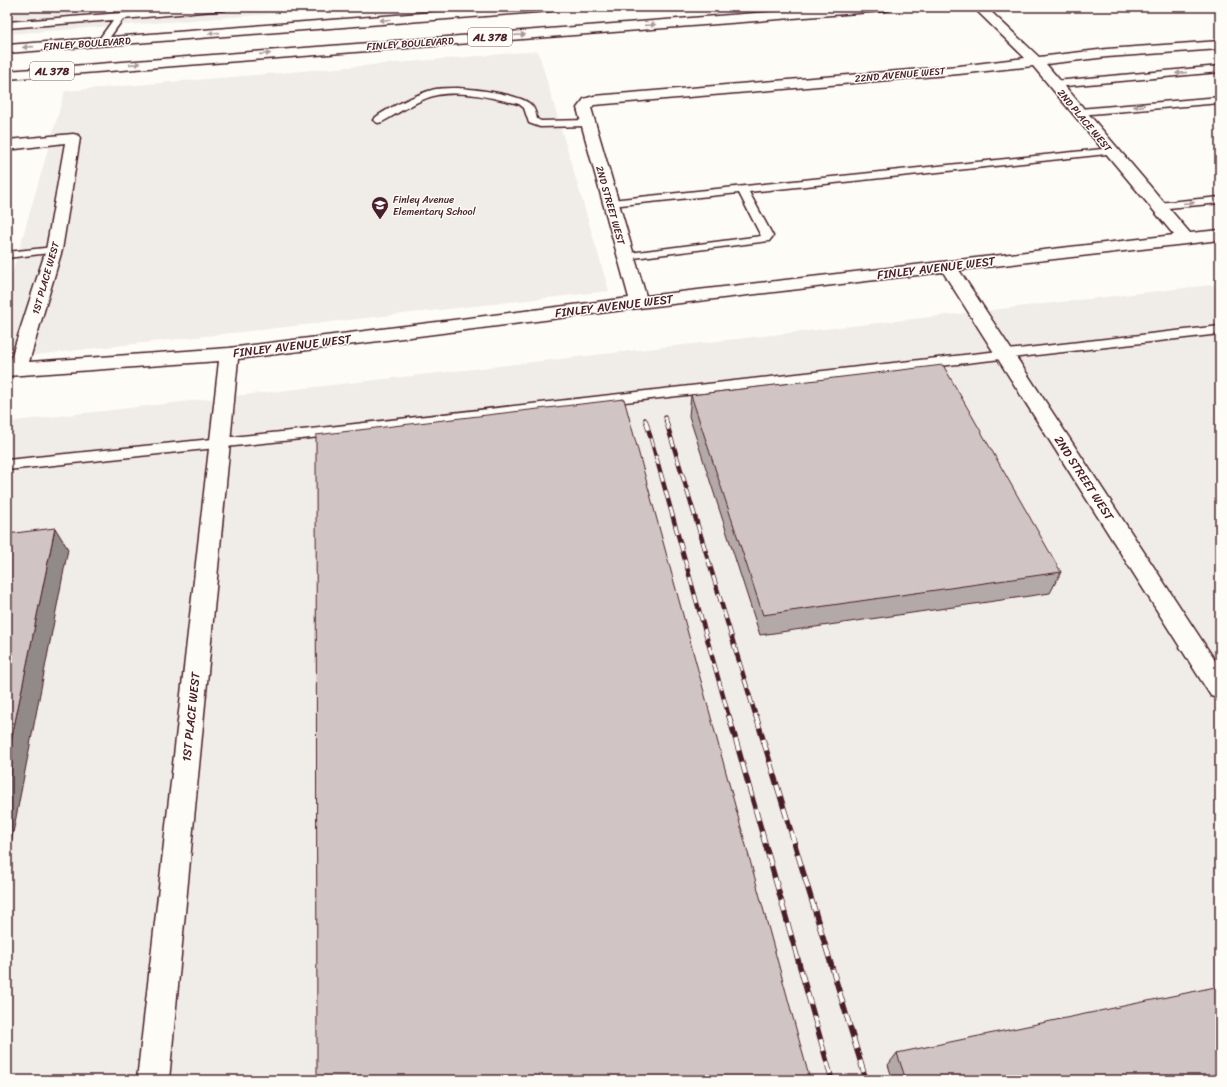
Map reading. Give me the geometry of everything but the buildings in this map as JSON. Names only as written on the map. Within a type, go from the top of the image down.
[{"type":"street","name":"FINLEY BOULEVARD","points":[[7,49],[550,7]]},
{"type":"street","name":"FINLEY BOULEVARD","points":[[7,75],[884,7]]},
{"type":"street","name":"2ND PLACE WEST","points":[[979,7],[1037,62],[1185,238]]},
{"type":"street","points":[[96,67],[102,42]]},
{"type":"street","name":"22ND AVENUE WEST","points":[[586,115],[589,102],[612,98],[1037,62],[1107,53],[1220,45]]},
{"type":"street","name":"2ND STREET WEST","points":[[586,115],[639,302]]},
{"type":"street","name":"1ST PLACE WEST","points":[[7,145],[73,138],[54,250],[12,370]]},
{"type":"street","name":"FINLEY AVENUE WEST","points":[[12,370],[229,354],[639,302],[1220,235]]},
{"type":"street","name":"2ND STREET WEST","points":[[948,267],[1005,353],[1220,689]]},
{"type":"street","name":"1ST PLACE WEST","points":[[153,1080],[229,354]]},
{"type":"lane","points":[[7,25],[120,17],[225,7]]},
{"type":"lane","points":[[102,42],[120,17]]},
{"type":"lane","points":[[1055,84],[1220,69]]},
{"type":"lane","points":[[378,120],[435,92],[470,92],[522,102],[528,107],[533,121],[540,124],[586,115]]},
{"type":"lane","points":[[1079,112],[1220,100]]},
{"type":"lane","points":[[611,203],[1112,151]]},
{"type":"lane","points":[[626,256],[765,239],[767,236],[742,189]]},
{"type":"lane","points":[[1158,206],[1220,200]]},
{"type":"lane","points":[[7,255],[54,250]]},
{"type":"lane","points":[[7,466],[219,445],[1005,353],[1220,330]]},
{"type":"shaded area","points":[[7,7],[365,7],[7,34]]},
{"type":"shaded area","points":[[538,51],[609,291],[7,358],[7,291],[65,91]]},
{"type":"shaded area","points":[[1220,284],[1220,1080],[7,1080],[7,422]]},
{"type":"railway","points":[[665,417],[667,422]]},
{"type":"railway","points":[[646,421],[729,717]]},
{"type":"railway","points":[[666,421],[756,717]]},
{"type":"railway","points":[[729,716],[832,1080]]},
{"type":"railway","points":[[756,716],[866,1080]]},
{"type":"place","name":"Finley Avenue Elementary School","points":[[380,220]]}]
